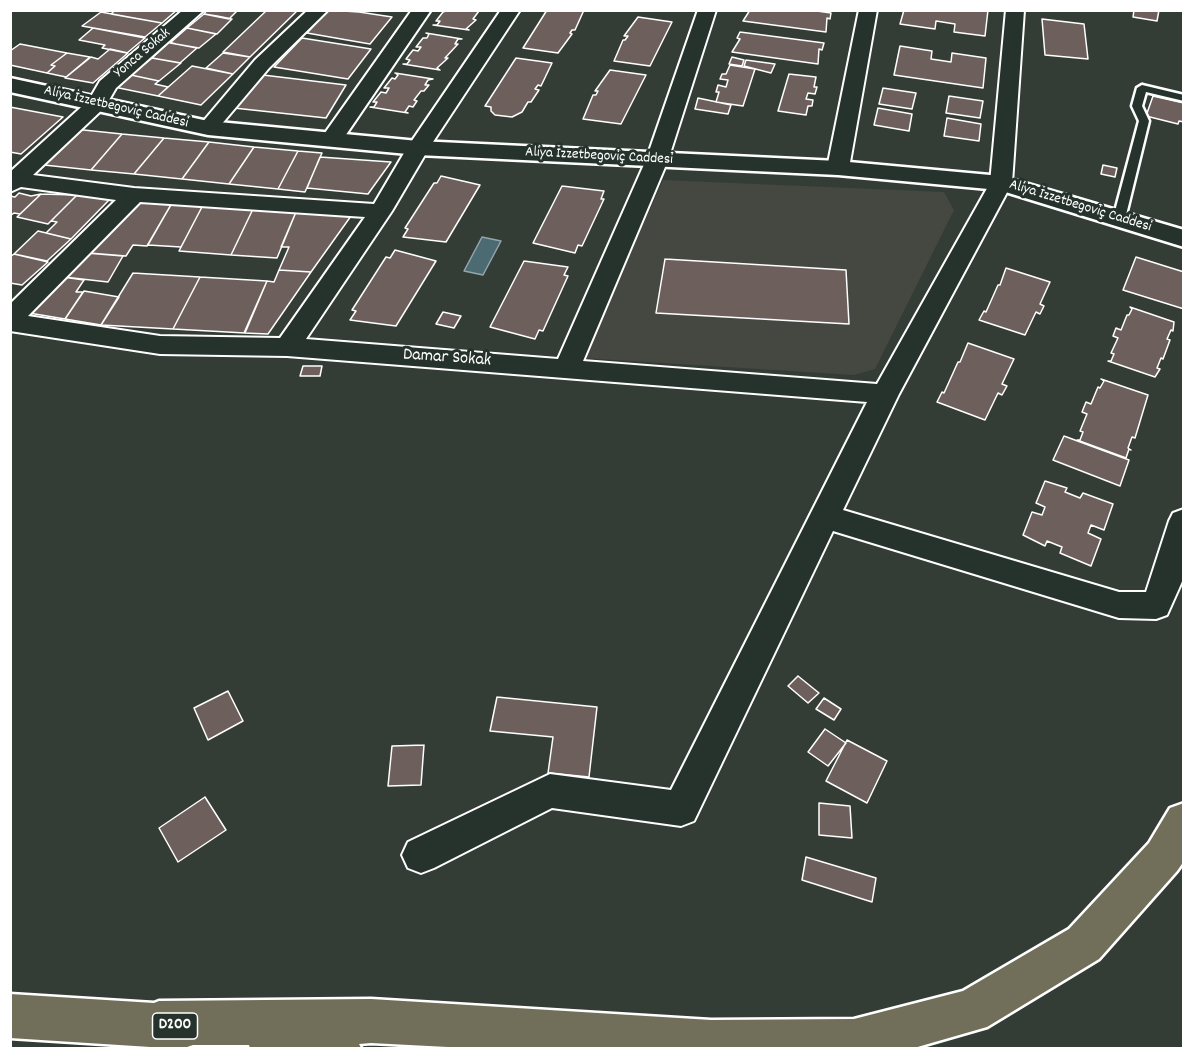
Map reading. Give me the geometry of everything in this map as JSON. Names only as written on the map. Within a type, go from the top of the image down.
[{"type":"highway","points":[[159,1023],[371,1021],[711,1043],[854,1042],[971,1011],[1084,944],[1163,857],[1184,822]]},
{"type":"highway","name":"D200","points":[[10,1016],[159,1023],[338,1048]]},
{"type":"street","name":"Yonca Sokak","points":[[13,182],[98,103],[107,85],[195,10]]},
{"type":"street","points":[[208,128],[262,64],[319,10]]},
{"type":"street","points":[[331,140],[422,10]]},
{"type":"street","points":[[287,347],[381,211],[418,148],[511,10]]},
{"type":"street","points":[[567,368],[657,160],[707,10]]},
{"type":"street","points":[[838,168],[868,10]]},
{"type":"street","points":[[421,855],[550,791],[681,809],[885,394],[1001,183],[1015,10]]},
{"type":"street","name":"Aliya İzzetbegoviç Caddesi","points":[[10,85],[208,128],[418,148],[838,168],[1001,183],[1184,239]]},
{"type":"street","points":[[13,182],[134,195],[381,211]]},
{"type":"street","points":[[10,321],[134,195]]},
{"type":"street","name":"Damar Sokak","points":[[10,321],[160,345],[287,347],[885,394]]},
{"type":"street","points":[[825,517],[1119,605],[1156,606],[1166,584],[1184,521]]},
{"type":"lane","points":[[1119,219],[1144,121],[1137,106],[1142,88],[1184,98]]},
{"type":"shaded area","points":[[663,180],[944,192],[954,210],[875,369],[854,375],[583,358]]},
{"type":"water","points":[[482,237],[501,241],[483,275],[464,271]]},
{"type":"building","points":[[115,10],[177,10],[162,23],[111,14]]},
{"type":"building","points":[[207,10],[238,10],[229,19],[204,14]]},
{"type":"building","points":[[267,10],[298,10],[250,57],[223,52]]},
{"type":"building","points":[[328,10],[392,17],[370,44],[307,33]]},
{"type":"building","points":[[483,10],[479,11],[473,19],[476,20],[466,29],[469,30],[433,25],[437,25],[440,21],[436,21],[443,12]]},
{"type":"building","points":[[547,10],[584,10],[575,30],[572,30],[570,33],[572,34],[558,53],[523,48]]},
{"type":"building","points":[[750,10],[810,10],[831,13],[830,19],[827,18],[826,32],[743,21]]},
{"type":"building","points":[[904,10],[988,10],[985,36],[954,32],[955,24],[936,21],[935,29],[900,24]]},
{"type":"building","points":[[1134,10],[1159,10],[1157,21],[1133,17]]},
{"type":"building","points":[[101,12],[162,23],[145,37],[82,26]]},
{"type":"building","points":[[204,14],[232,19],[217,34],[187,28]]},
{"type":"building","points":[[638,17],[672,22],[650,66],[614,61],[623,40],[628,36],[624,36]]},
{"type":"building","points":[[1042,19],[1084,24],[1088,59],[1045,55]]},
{"type":"building","points":[[93,28],[145,38],[127,53],[102,48],[105,45],[79,40]]},
{"type":"building","points":[[187,28],[216,34],[199,48],[170,43]]},
{"type":"building","points":[[740,32],[824,43],[822,50],[819,49],[818,64],[732,52],[740,39],[737,38]]},
{"type":"building","points":[[426,33],[462,39],[458,39],[455,44],[458,44],[445,58],[448,58],[437,68],[440,70],[403,64],[407,64],[410,60],[406,59],[413,50],[418,51],[421,47],[416,47],[423,38],[427,38],[429,34]]},
{"type":"building","points":[[302,38],[371,49],[348,79],[274,67]]},
{"type":"building","points":[[169,42],[197,48],[180,63],[152,58]]},
{"type":"building","points":[[20,44],[67,53],[51,65],[55,66],[47,73],[10,65],[10,51]]},
{"type":"building","points":[[900,46],[932,51],[931,59],[951,62],[952,53],[986,58],[983,88],[894,75]]},
{"type":"building","points":[[110,49],[128,53],[93,83],[65,78],[91,57],[98,59]]},
{"type":"building","points":[[67,53],[90,57],[66,77],[47,73],[55,66],[51,65]]},
{"type":"building","points":[[223,53],[250,57],[233,74],[206,68]]},
{"type":"building","points":[[732,57],[744,60],[742,66],[729,64]]},
{"type":"building","points":[[152,58],[181,63],[159,81],[131,75]]},
{"type":"building","points":[[516,58],[552,63],[541,86],[538,85],[535,89],[539,90],[522,112],[512,117],[495,115],[491,107],[485,106]]},
{"type":"building","points":[[746,60],[775,64],[771,73],[744,66]]},
{"type":"building","points":[[730,65],[755,69],[743,106],[716,102],[719,92],[716,92],[718,85],[726,87],[728,80],[720,79],[722,74],[726,74]]},
{"type":"building","points":[[192,66],[233,74],[201,105],[158,96]]},
{"type":"building","points":[[610,70],[646,75],[621,124],[583,119],[593,95],[596,95],[598,91],[595,91]]},
{"type":"building","points":[[395,73],[433,79],[428,80],[425,85],[429,85],[414,100],[417,101],[413,107],[409,106],[405,112],[408,113],[370,107],[374,107],[377,102],[373,102],[381,92],[386,93],[389,88],[384,88],[392,78],[395,79],[398,75]]},
{"type":"building","points":[[789,74],[816,77],[815,94],[808,93],[806,99],[813,100],[812,106],[808,106],[806,115],[778,111]]},
{"type":"building","points":[[131,75],[159,81],[155,84],[168,87],[158,96],[119,88],[118,86]]},
{"type":"building","points":[[263,75],[346,85],[326,118],[234,108]]},
{"type":"building","points":[[883,88],[916,93],[912,109],[879,104]]},
{"type":"building","points":[[949,96],[983,101],[980,118],[946,113]]},
{"type":"building","points":[[1153,96],[1184,103],[1184,122],[1179,121],[1178,124],[1146,116]]},
{"type":"building","points":[[698,98],[731,105],[728,114],[695,109]]},
{"type":"building","points":[[10,107],[63,117],[21,154],[10,152]]},
{"type":"building","points":[[878,108],[912,114],[909,131],[874,125]]},
{"type":"building","points":[[947,118],[981,124],[979,141],[944,136]]},
{"type":"building","points":[[74,129],[122,134],[91,170],[44,165]]},
{"type":"building","points":[[122,134],[164,138],[134,174],[91,170]]},
{"type":"building","points":[[164,138],[209,142],[182,179],[134,174]]},
{"type":"building","points":[[209,142],[254,147],[229,184],[182,179]]},
{"type":"building","points":[[254,147],[298,151],[278,189],[229,184]]},
{"type":"building","points":[[298,151],[322,153],[305,192],[278,189]]},
{"type":"building","points":[[320,157],[391,162],[368,194],[307,188]]},
{"type":"building","points":[[1103,165],[1117,168],[1115,177],[1101,174]]},
{"type":"building","points":[[441,176],[480,185],[446,242],[403,237],[408,229],[405,228]]},
{"type":"building","points":[[562,186],[604,191],[601,199],[604,199],[582,246],[578,245],[575,253],[533,243]]},
{"type":"building","points":[[19,193],[31,196],[41,194],[20,214],[14,213],[10,216],[10,196],[15,197]]},
{"type":"building","points":[[41,194],[77,195],[48,224],[17,217]]},
{"type":"building","points":[[77,195],[111,198],[71,239],[46,233],[57,222],[51,221]]},
{"type":"building","points":[[136,200],[172,203],[147,246],[133,245],[126,256],[89,253]]},
{"type":"building","points":[[172,203],[203,205],[181,247],[148,245]]},
{"type":"building","points":[[203,205],[253,209],[231,255],[179,251]]},
{"type":"building","points":[[253,209],[296,212],[277,258],[231,255]]},
{"type":"building","points":[[296,212],[351,216],[311,272],[279,270],[289,247],[281,247]]},
{"type":"building","points":[[38,231],[71,239],[47,261],[14,254]]},
{"type":"building","points":[[395,250],[436,261],[396,326],[350,320],[356,311],[352,310],[386,257],[390,258]]},
{"type":"building","points":[[86,253],[123,256],[108,282],[64,277]]},
{"type":"building","points":[[14,254],[48,262],[22,285],[10,283],[10,257]]},
{"type":"building","points":[[1136,257],[1184,272],[1184,309],[1123,290]]},
{"type":"building","points":[[665,259],[846,270],[849,324],[656,313]]},
{"type":"building","points":[[524,261],[568,267],[564,275],[568,276],[543,331],[539,330],[535,339],[490,327]]},
{"type":"building","points":[[1006,268],[1050,282],[1040,304],[1044,306],[1040,314],[1036,312],[1025,335],[979,320],[984,311],[986,312]]},
{"type":"building","points":[[279,270],[311,272],[268,334],[244,333],[267,281],[274,282]]},
{"type":"building","points":[[133,273],[200,277],[173,329],[101,325]]},
{"type":"building","points":[[63,277],[84,280],[76,292],[83,292],[65,319],[29,313]]},
{"type":"building","points":[[200,277],[267,281],[245,333],[173,329]]},
{"type":"building","points":[[84,291],[119,297],[101,325],[65,319]]},
{"type":"building","points":[[1130,307],[1174,322],[1173,331],[1171,330],[1167,339],[1170,340],[1163,359],[1161,358],[1157,368],[1160,369],[1155,377],[1108,361],[1111,361],[1114,354],[1111,353],[1118,338],[1113,336],[1116,328],[1121,330],[1132,309]]},
{"type":"building","points":[[443,312],[461,316],[454,328],[436,324]]},
{"type":"building","points":[[968,343],[1014,359],[1002,384],[1007,386],[1002,395],[998,393],[985,420],[937,402],[942,392],[944,393]]},
{"type":"building","points":[[303,366],[322,366],[320,376],[300,376]]},
{"type":"building","points":[[1101,379],[1148,395],[1135,438],[1132,437],[1128,448],[1131,450],[1129,449],[1126,458],[1077,440],[1080,440],[1083,432],[1080,431],[1087,414],[1082,412],[1086,402],[1091,404],[1098,387],[1100,388],[1104,381]]},
{"type":"building","points":[[1064,436],[1129,460],[1120,486],[1053,460]]},
{"type":"building","points":[[1045,481],[1067,488],[1065,492],[1080,498],[1083,493],[1113,504],[1104,530],[1091,525],[1088,533],[1101,539],[1091,566],[1060,553],[1062,547],[1047,541],[1045,546],[1023,535],[1032,512],[1042,515],[1045,507],[1036,503]]},
{"type":"building","points":[[798,676],[819,693],[808,703],[788,686]]},
{"type":"building","points":[[228,691],[243,721],[208,740],[194,708]]},
{"type":"building","points":[[497,697],[597,707],[589,777],[548,773],[553,737],[490,731]]},
{"type":"building","points":[[824,698],[841,709],[834,720],[816,709]]},
{"type":"building","points":[[825,729],[846,743],[828,766],[808,752]]},
{"type":"building","points":[[847,740],[887,761],[867,803],[826,781]]},
{"type":"building","points":[[424,745],[421,785],[388,786],[392,746]]},
{"type":"building","points":[[205,797],[226,830],[178,862],[159,828]]},
{"type":"building","points":[[819,803],[850,806],[852,838],[819,835]]},
{"type":"building","points":[[806,857],[876,878],[872,902],[802,880]]}]
